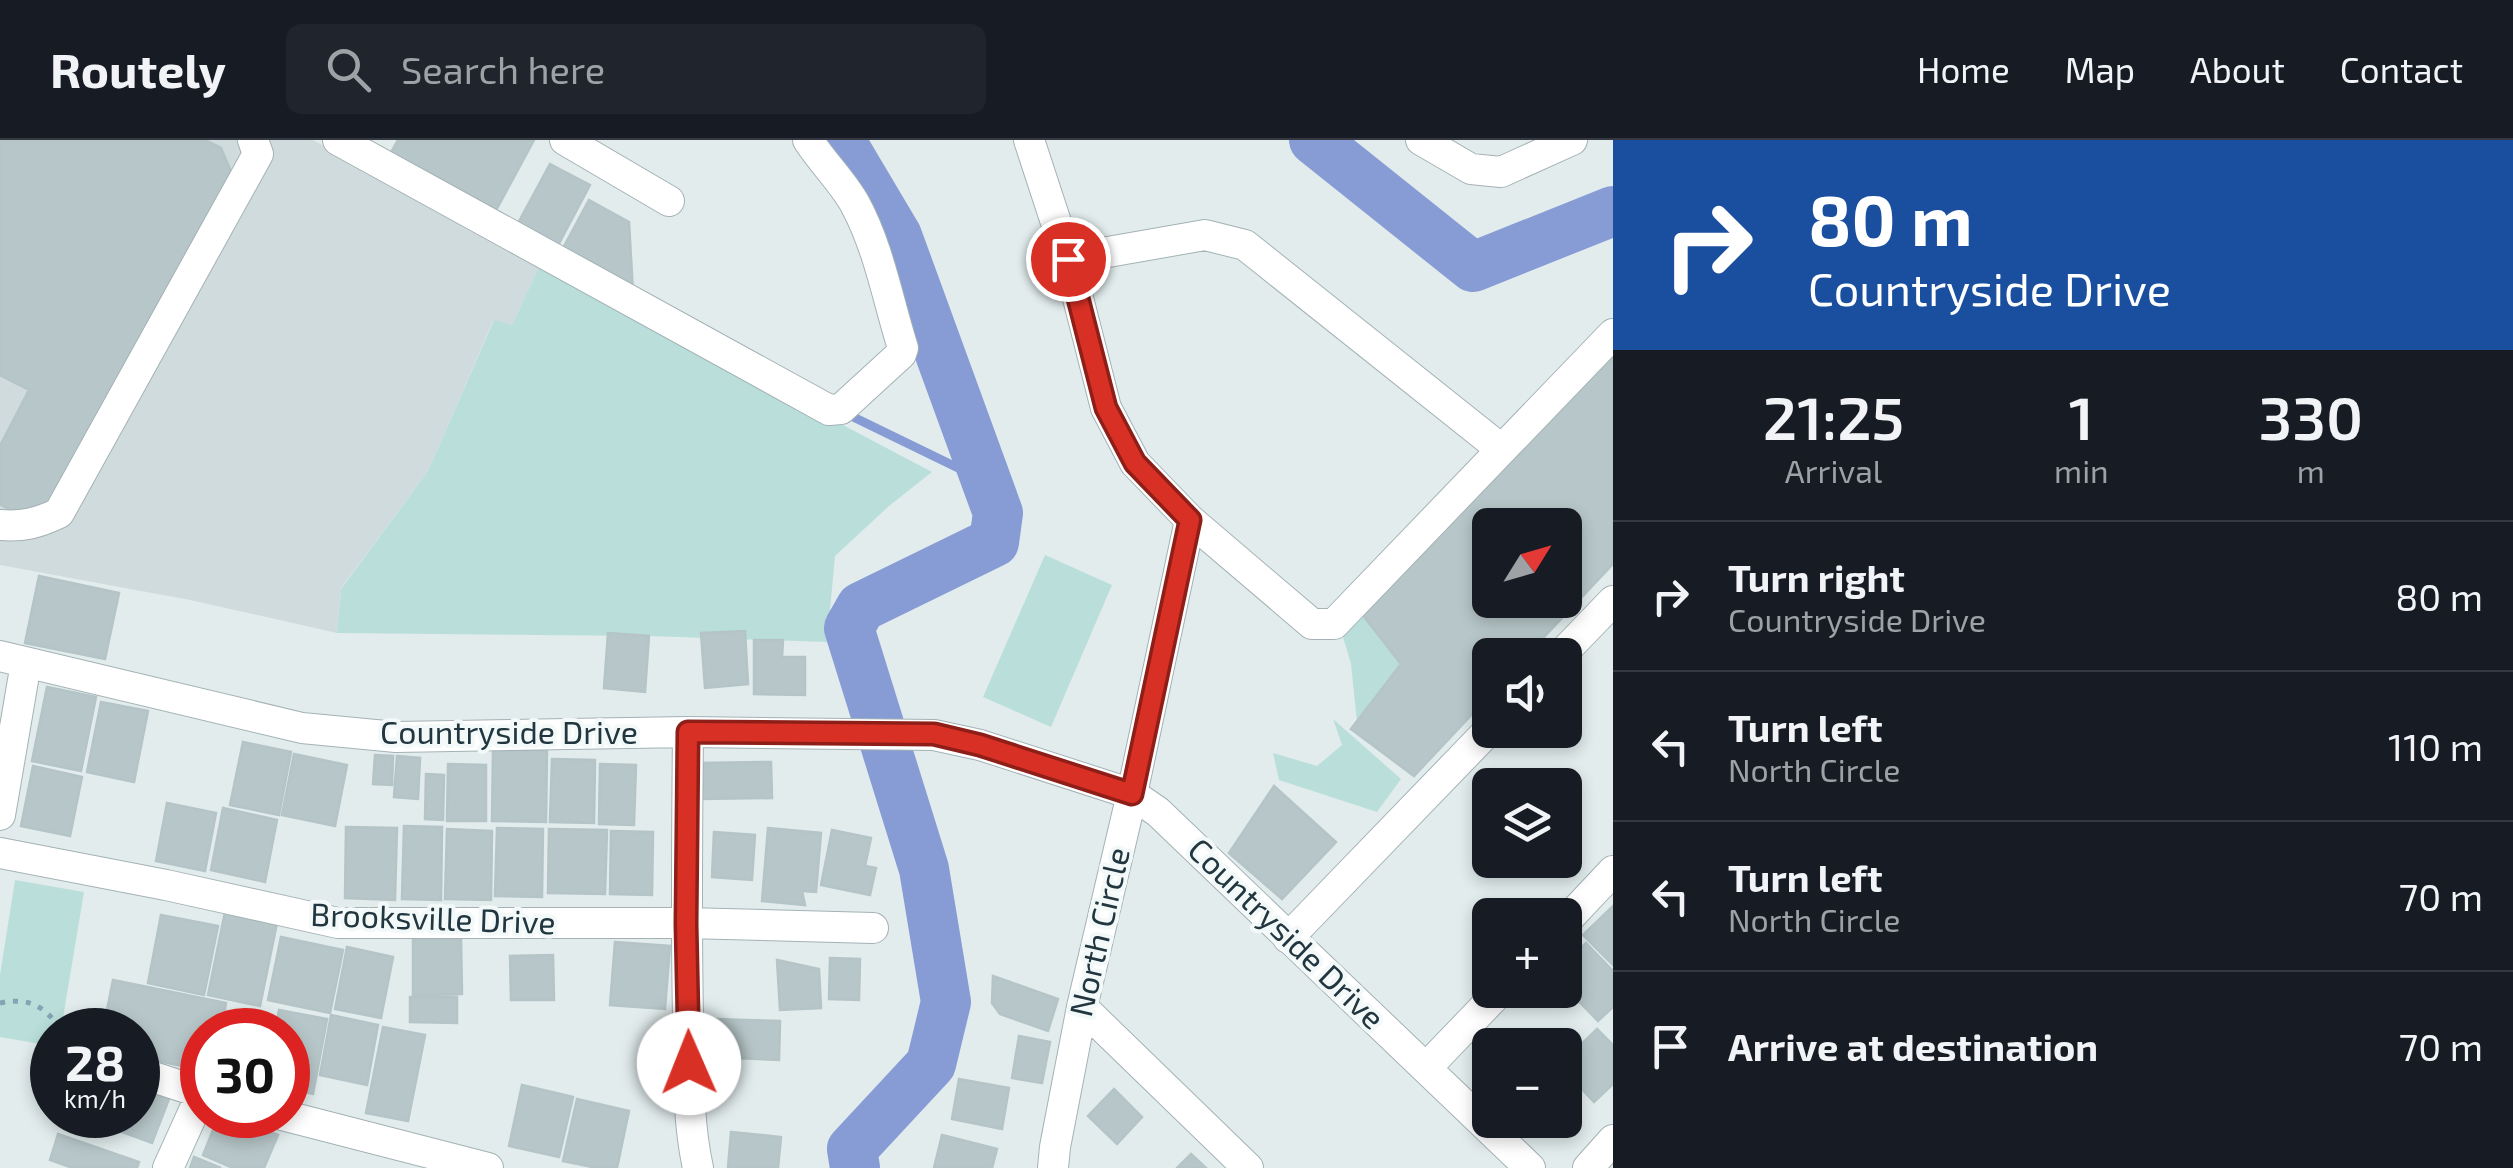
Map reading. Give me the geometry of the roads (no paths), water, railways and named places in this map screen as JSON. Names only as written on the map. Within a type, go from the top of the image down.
[{"type":"street","points":[[0,525],[38,523],[59,513],[258,154],[253,140]]},
{"type":"street","points":[[338,140],[835,411],[877,376],[902,348],[870,237],[854,201],[808,140]]},
{"type":"street","points":[[565,140],[669,202]]},
{"type":"street","points":[[1029,140],[1068,259],[1106,408],[1135,463],[1190,520],[1312,624],[1334,624],[1613,334]]},
{"type":"street","points":[[1421,140],[1471,169],[1501,172],[1572,140]]},
{"type":"street","points":[[1068,259],[1206,235],[1246,246],[1500,449]]},
{"type":"street","name":"North Circle","points":[[1053,1168],[1082,1007],[1190,520]]},
{"type":"street","points":[[1578,638],[1613,602]]},
{"type":"street","points":[[0,815],[13,659]]},
{"type":"street","name":"Countryside Drive","points":[[13,659],[302,728],[396,737],[688,732],[934,734],[1132,794],[1158,812],[1530,1168]]},
{"type":"street","points":[[688,732],[686,924],[692,1142],[698,1168]]},
{"type":"street","points":[[1288,938],[1472,748]]},
{"type":"street","name":"Brooksville Drive","points":[[0,853],[338,923],[873,928]]},
{"type":"street","points":[[1582,904],[1613,872]]},
{"type":"street","points":[[1082,1007],[1248,1168]]},
{"type":"street","points":[[1426,1068],[1484,1008]]},
{"type":"street","points":[[310,1128],[369,1154],[488,1168]]},
{"type":"street","points":[[168,1168],[182,1138]]},
{"type":"street","points":[[1588,1168],[1613,1140]]},
{"type":"waterway","points":[[840,140],[897,236],[998,513],[994,542],[861,607],[849,628],[924,869],[946,1002],[931,1064],[852,1149],[855,1168]]},
{"type":"waterway","points":[[1314,140],[1473,267],[1613,211]]},
{"type":"waterway","points":[[843,412],[987,482]]}]
